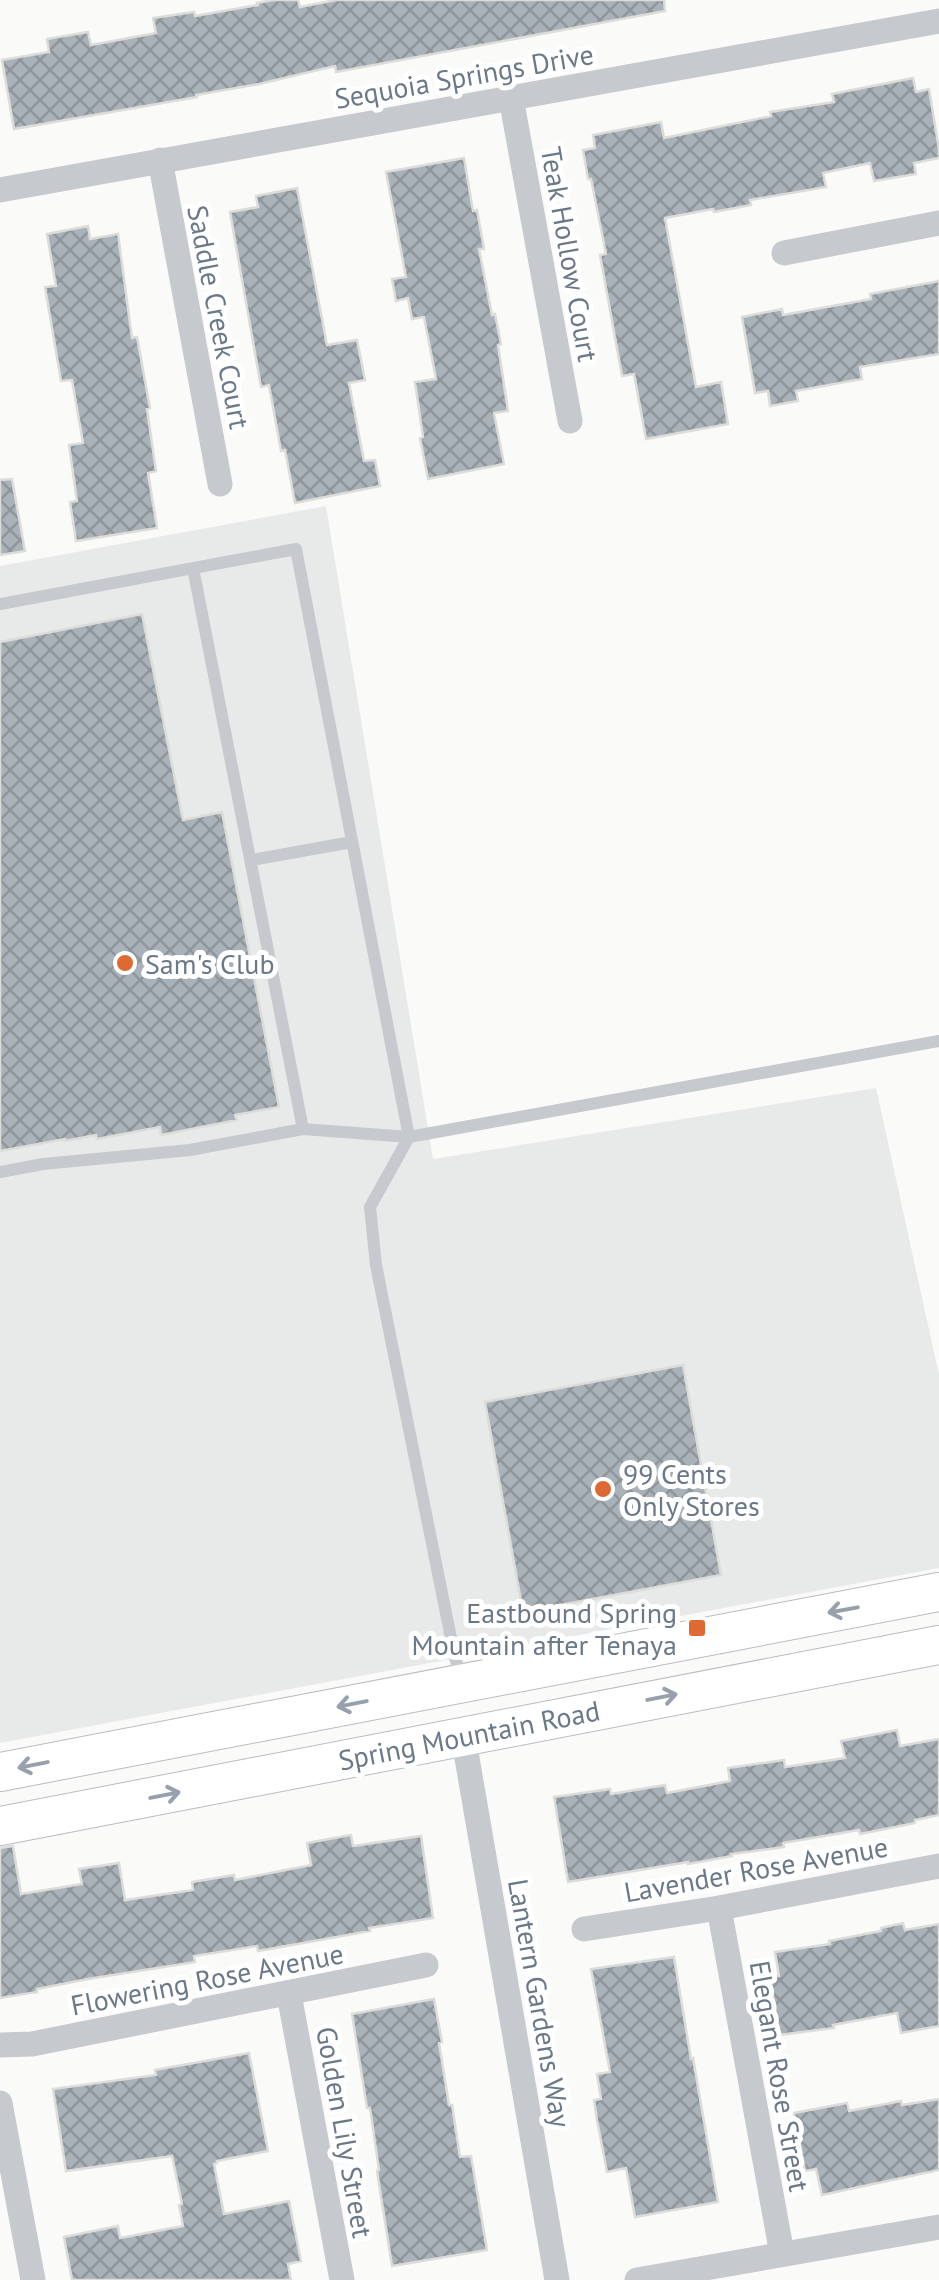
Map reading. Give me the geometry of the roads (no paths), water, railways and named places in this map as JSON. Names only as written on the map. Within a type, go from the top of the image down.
[{"type":"main road","name":"Spring Mountain Road","points":[[0,1772],[939,1592]]},
{"type":"main road","points":[[464,1735],[486,1708],[660,1668],[784,1620]]},
{"type":"main road","name":"Spring Mountain Road","points":[[0,1826],[939,1644]]},
{"type":"main road","points":[[226,1783],[430,1711],[464,1682]]},
{"type":"street","name":"Sequoia Springs Drive","points":[[0,190],[939,21]]},
{"type":"street","name":"Teak Hollow Court","points":[[511,98],[570,421]]},
{"type":"street","name":"Saddle Creek Court","points":[[160,160],[220,484]]},
{"type":"street","points":[[784,253],[939,224]]},
{"type":"street","name":"Lantern Gardens Way","points":[[464,1735],[557,2280]]},
{"type":"street","name":"Lavender Rose Avenue","points":[[584,1929],[939,1866]]},
{"type":"street","name":"Elegant Rose Street","points":[[719,1908],[782,2254]]},
{"type":"street","name":"Flowering Rose Avenue","points":[[0,2045],[32,2044],[426,1965]]},
{"type":"street","name":"Golden Lily Street","points":[[289,1994],[342,2280]]},
{"type":"street","points":[[0,2103],[33,2280]]},
{"type":"street","points":[[637,2280],[939,2227]]},
{"type":"lane","points":[[0,604],[296,549],[409,1137],[370,1207],[376,1265],[464,1682]]},
{"type":"lane","points":[[193,568],[303,1130]]},
{"type":"lane","points":[[252,860],[352,842]]},
{"type":"lane","points":[[0,1172],[43,1164],[190,1150],[303,1130],[409,1137],[939,1041]]},
{"type":"place","name":"Sam's Club","points":[[125,963]]},
{"type":"place","name":"99 Cents Only Stores","points":[[603,1489]]},
{"type":"place","name":"Eastbound Spring Mountain after Tenaya","points":[[697,1628]]}]
